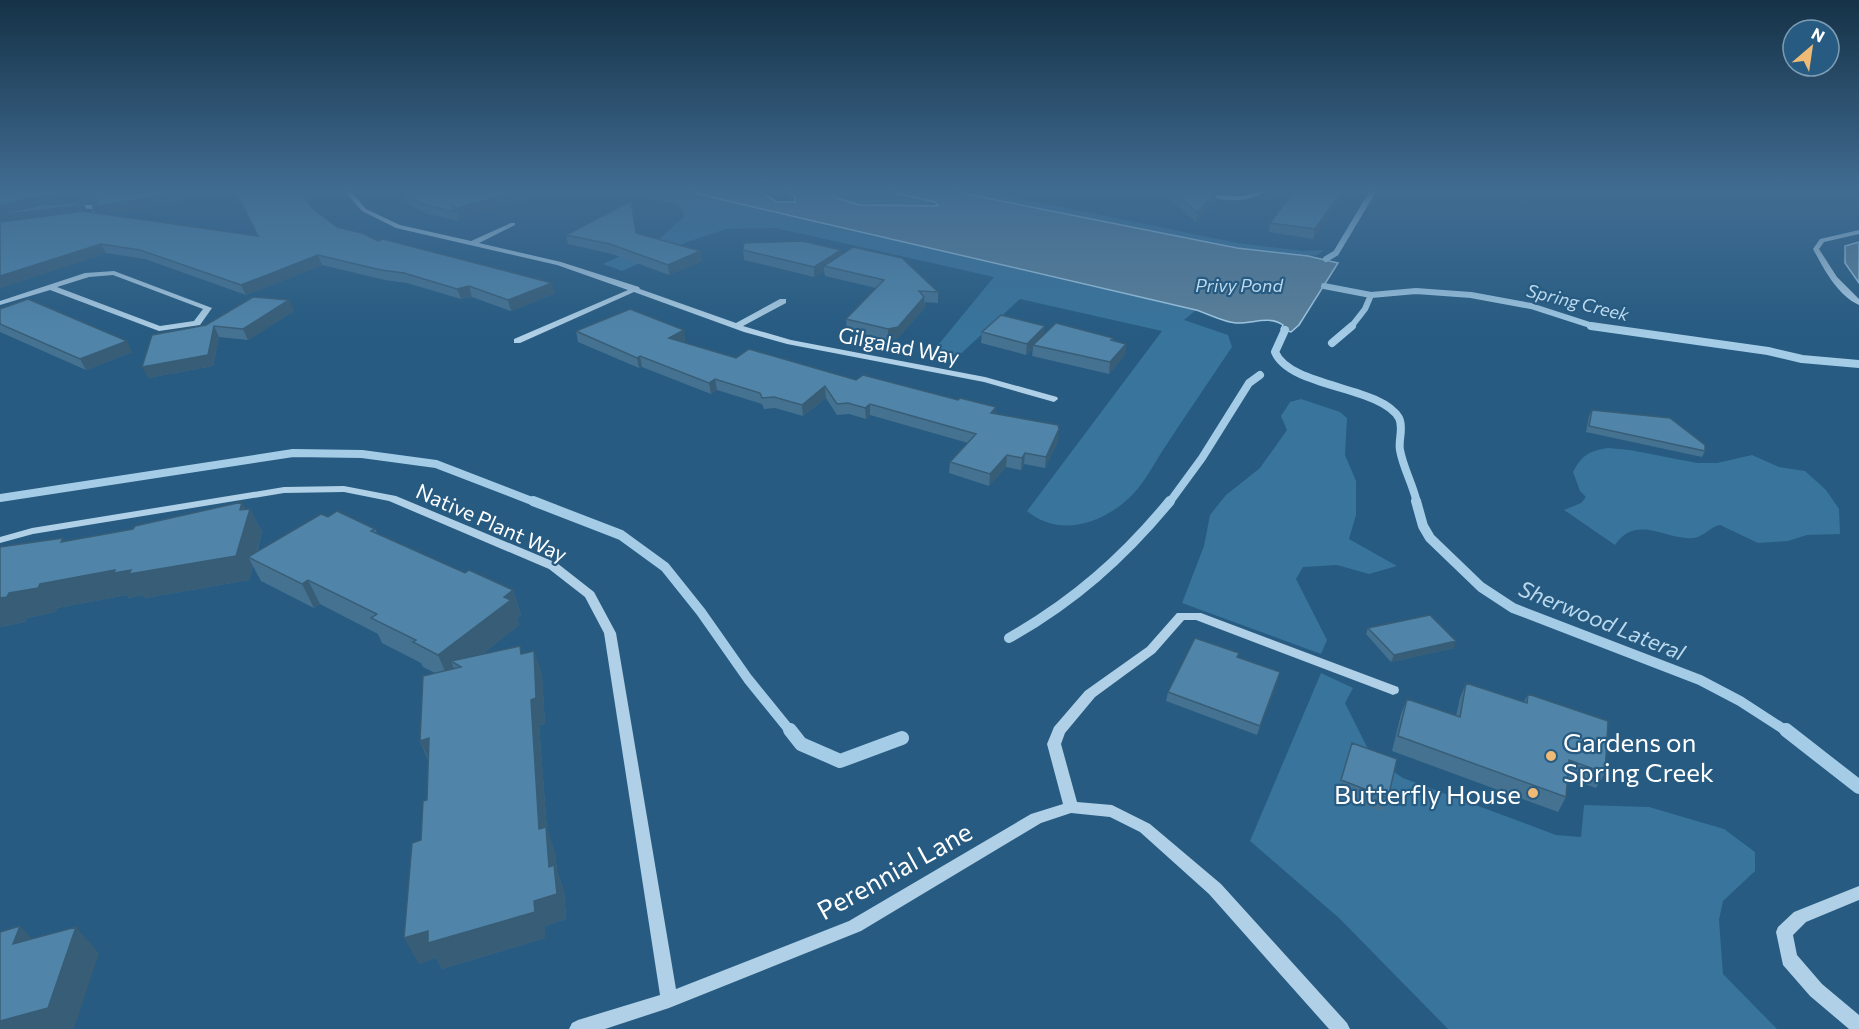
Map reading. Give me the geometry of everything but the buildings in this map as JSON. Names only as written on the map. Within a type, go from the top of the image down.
[{"type":"street","name":"Gilgalad Way","points":[[447,239],[559,263],[737,326],[790,342],[974,378],[1054,399]]},
{"type":"street","points":[[471,244],[481,239]]},
{"type":"street","points":[[1827,239],[1822,240],[1816,249],[1829,275],[1847,295],[1859,303]]},
{"type":"street","points":[[0,303],[88,274],[114,273],[208,308],[197,323],[159,329],[50,287]]},
{"type":"street","points":[[517,341],[636,289]]},
{"type":"street","points":[[737,326],[783,301]]},
{"type":"street","name":"Native Plant Way","points":[[0,540],[32,531],[284,489],[344,489],[392,498],[553,566],[590,596],[610,633],[669,1000]]},
{"type":"street","points":[[1071,807],[1054,744],[1059,731],[1090,694],[1151,650],[1181,616],[1197,616],[1393,690]]},
{"type":"street","name":"Perennial Lane","points":[[578,1029],[669,1000],[855,926],[1036,818],[1071,807],[1112,811],[1145,828],[1215,890],[1341,1029]]},
{"type":"street","points":[[1859,893],[1800,917],[1784,932],[1789,959],[1816,990],[1859,1026]]},
{"type":"shaded area","points":[[658,239],[696,239],[622,271],[603,264]]},
{"type":"shaded area","points":[[825,239],[891,239],[1196,310],[1184,320],[1228,335],[1232,347],[1146,477],[1123,504],[1097,519],[1068,526],[1040,519],[1027,511],[1162,331],[1020,299],[953,361],[929,356],[994,277]]},
{"type":"shaded area","points":[[1192,239],[1218,239],[1303,251],[1324,250],[1317,255],[1308,256],[1237,248]]},
{"type":"shaded area","points":[[1301,399],[1340,412],[1347,418],[1345,455],[1356,481],[1356,515],[1349,539],[1397,566],[1369,574],[1337,565],[1303,567],[1296,579],[1327,640],[1321,654],[1182,603],[1204,546],[1210,515],[1226,495],[1260,468],[1287,430],[1281,416],[1290,402]]},
{"type":"shaded area","points":[[1608,448],[1697,463],[1717,463],[1752,455],[1779,467],[1805,471],[1826,490],[1839,509],[1840,534],[1807,535],[1788,541],[1758,543],[1720,525],[1694,538],[1683,538],[1652,531],[1633,531],[1615,545],[1564,510],[1581,503],[1586,497],[1580,491],[1573,472],[1580,462],[1591,452]]},
{"type":"shaded area","points":[[1321,673],[1353,688],[1345,703],[1372,757],[1403,778],[1556,835],[1581,837],[1584,805],[1649,807],[1724,829],[1755,852],[1755,871],[1723,901],[1719,920],[1723,974],[1777,1029],[1448,1029],[1339,918],[1250,841]]},
{"type":"water","name":"Privy Pond","points":[[891,239],[1192,239],[1237,248],[1308,256],[1338,263],[1299,325],[1291,332],[1281,329],[1283,325],[1278,322],[1231,322],[1196,310]]},
{"type":"water","points":[[1859,242],[1859,283],[1845,263],[1845,246]]},
{"type":"waterway","points":[[1326,259],[1336,253],[1344,239]]},
{"type":"waterway","name":"Spring Creek","points":[[1324,286],[1371,295]]},
{"type":"waterway","name":"Spring Creek","points":[[1371,295],[1416,291],[1471,295],[1531,306],[1594,326]]},
{"type":"waterway","points":[[1351,327],[1365,309],[1371,295]]},
{"type":"waterway","name":"Spring Creek","points":[[1594,326],[1768,351],[1802,359],[1859,364]]},
{"type":"waterway","points":[[1332,343],[1351,327]]},
{"type":"waterway","name":"Sherwood Lateral","points":[[1285,330],[1275,352],[1284,364],[1298,373],[1374,399],[1389,407],[1399,418],[1400,450],[1417,503]]},
{"type":"waterway","points":[[1169,503],[1202,458],[1249,383],[1260,375]]},
{"type":"waterway","points":[[0,498],[293,453],[362,454],[436,464],[537,503]]},
{"type":"waterway","points":[[533,501],[621,535],[665,567],[701,612],[748,679],[791,732]]},
{"type":"waterway","points":[[1009,638],[1055,609],[1096,577],[1134,541],[1170,501]]},
{"type":"waterway","name":"Sherwood Lateral","points":[[1416,501],[1423,526],[1430,538],[1481,587],[1513,608],[1700,680],[1740,701],[1788,732]]},
{"type":"waterway","points":[[790,730],[801,744],[840,761],[902,738]]},
{"type":"waterway","name":"Sherwood Lateral","points":[[1786,730],[1859,787]]},
{"type":"place","name":"Gardens on Spring Creek","points":[[1551,756]]},
{"type":"place","name":"Butterfly House","points":[[1533,793]]}]
